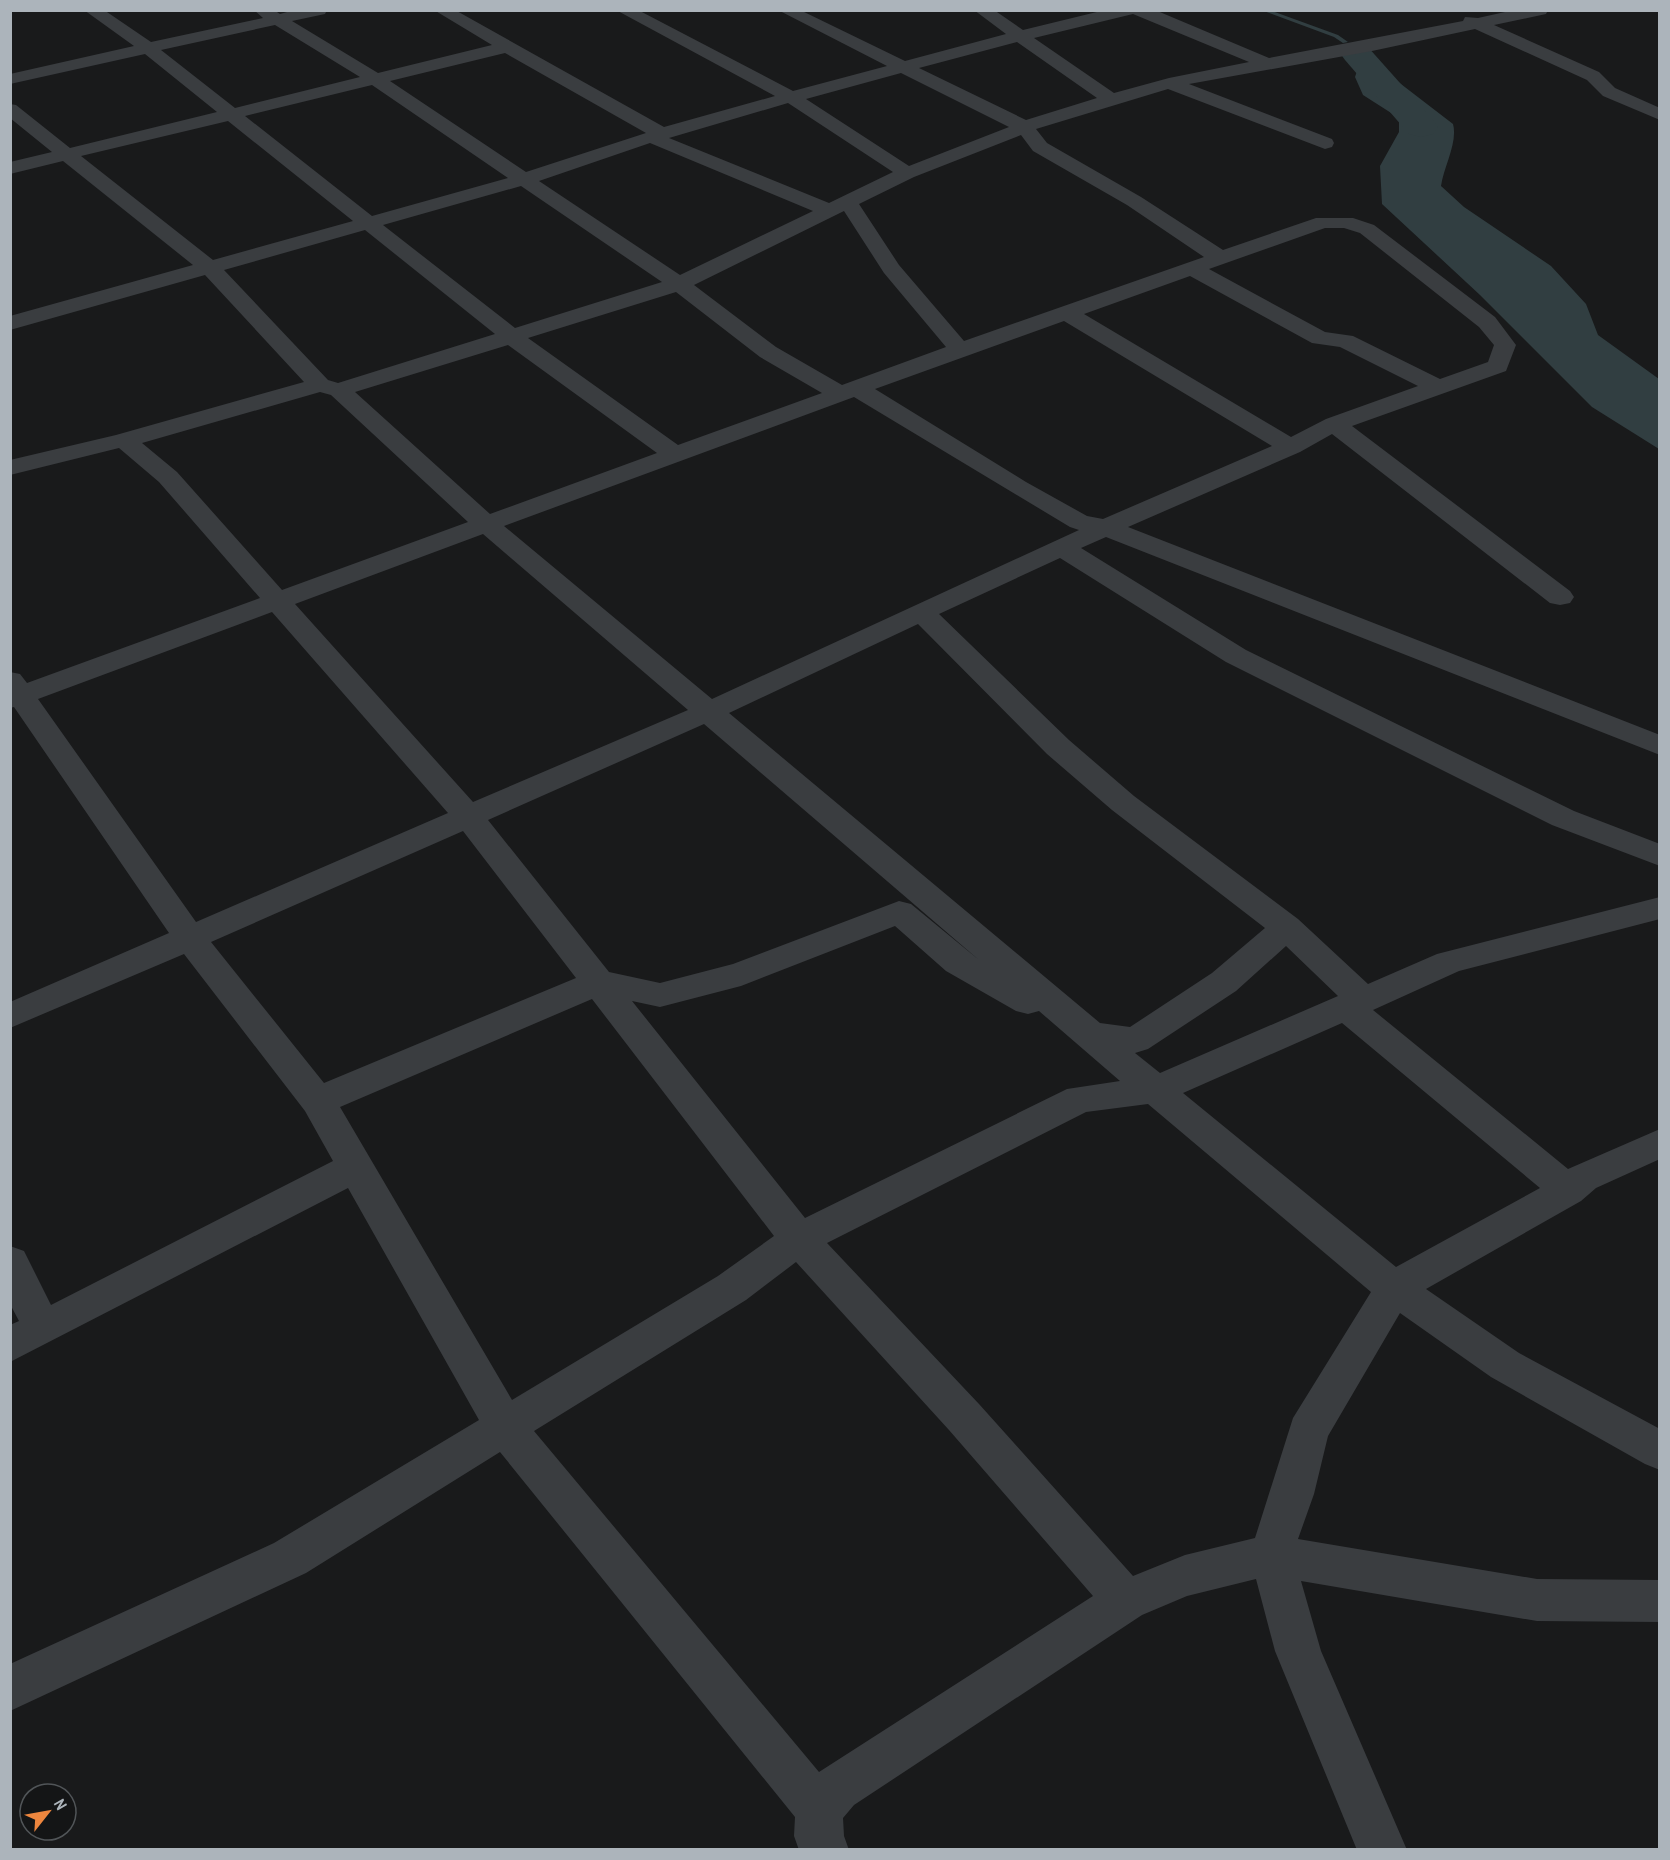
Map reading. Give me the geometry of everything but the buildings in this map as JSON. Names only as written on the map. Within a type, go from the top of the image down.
[{"type":"street","points":[[92,10],[149,49],[512,337],[675,455]]},
{"type":"street","points":[[10,80],[149,49],[269,15],[319,10]]},
{"type":"street","points":[[442,10],[656,135],[839,207],[960,350]]},
{"type":"street","points":[[624,10],[791,97],[907,173]]},
{"type":"street","points":[[786,10],[1025,128],[1040,147],[1134,201],[1219,257]]},
{"type":"street","points":[[982,10],[1111,99]]},
{"type":"street","points":[[11,321],[210,268],[525,179],[656,135],[791,97],[1020,36],[1128,10]]},
{"type":"street","points":[[1139,10],[1267,64]]},
{"type":"street","points":[[1449,10],[1593,76],[1609,92],[1659,115]]},
{"type":"street","points":[[10,468],[329,388],[512,337],[679,284],[907,173],[1025,128],[1111,99],[1169,83],[1540,10]]},
{"type":"street","points":[[269,15],[375,79],[525,179],[679,284],[768,351],[850,392],[1079,522],[1106,528],[1659,746]]},
{"type":"street","points":[[10,168],[507,47]]},
{"type":"street","points":[[1169,83],[1325,143]]},
{"type":"street","points":[[10,109],[64,155],[210,268],[329,388],[486,524],[1093,1038],[1394,1288],[1505,1365],[1659,1451]]},
{"type":"street","points":[[10,1016],[190,938],[468,816],[708,712],[1061,548],[1291,447],[1334,424],[1436,386],[1498,366],[1505,345],[1487,322],[1367,229],[1347,222],[1323,222],[960,350],[277,603],[14,692],[190,938],[318,1101],[505,1427],[821,1829]]},
{"type":"street","points":[[1191,267],[1320,338],[1345,341],[1436,386]]},
{"type":"street","points":[[1065,312],[1291,447]]},
{"type":"street","points":[[1334,424],[1560,597]]},
{"type":"street","points":[[124,440],[168,477],[277,603],[468,816],[799,1239],[964,1417],[1126,1600]]},
{"type":"street","points":[[1061,548],[1174,621],[1264,671],[1563,818],[1659,856]]},
{"type":"street","points":[[921,612],[1066,754],[1124,803],[1286,927],[1354,1003],[1568,1190]]},
{"type":"street","points":[[10,1688],[290,1558],[732,1288],[799,1239],[1080,1099],[1156,1090],[1449,962],[1659,908]]},
{"type":"street","points":[[318,1101],[599,982],[660,995],[741,974],[899,912],[958,963],[1093,1038],[1136,1040],[1224,982],[1286,927]]},
{"type":"street","points":[[1382,1850],[1298,1651],[1271,1555],[1292,1494],[1308,1431],[1394,1288],[1568,1190],[1583,1178],[1659,1143]]},
{"type":"street","points":[[10,1262],[26,1336],[355,1167]]},
{"type":"street","points":[[821,1829],[837,1788],[1126,1600],[1185,1576],[1271,1555],[1537,1600],[1659,1601]]},
{"type":"shaded area","points":[[1367,64],[1384,71],[1453,124],[1454,138],[1441,186],[1464,207],[1551,266],[1586,304],[1598,335],[1659,379],[1659,449],[1592,407],[1480,295],[1382,204],[1380,166],[1399,132],[1399,118],[1363,95],[1355,77],[1357,71]]},
{"type":"waterway","points":[[1263,10],[1336,36],[1345,42]]},
{"type":"waterway","points":[[1356,53],[1421,127]]}]
